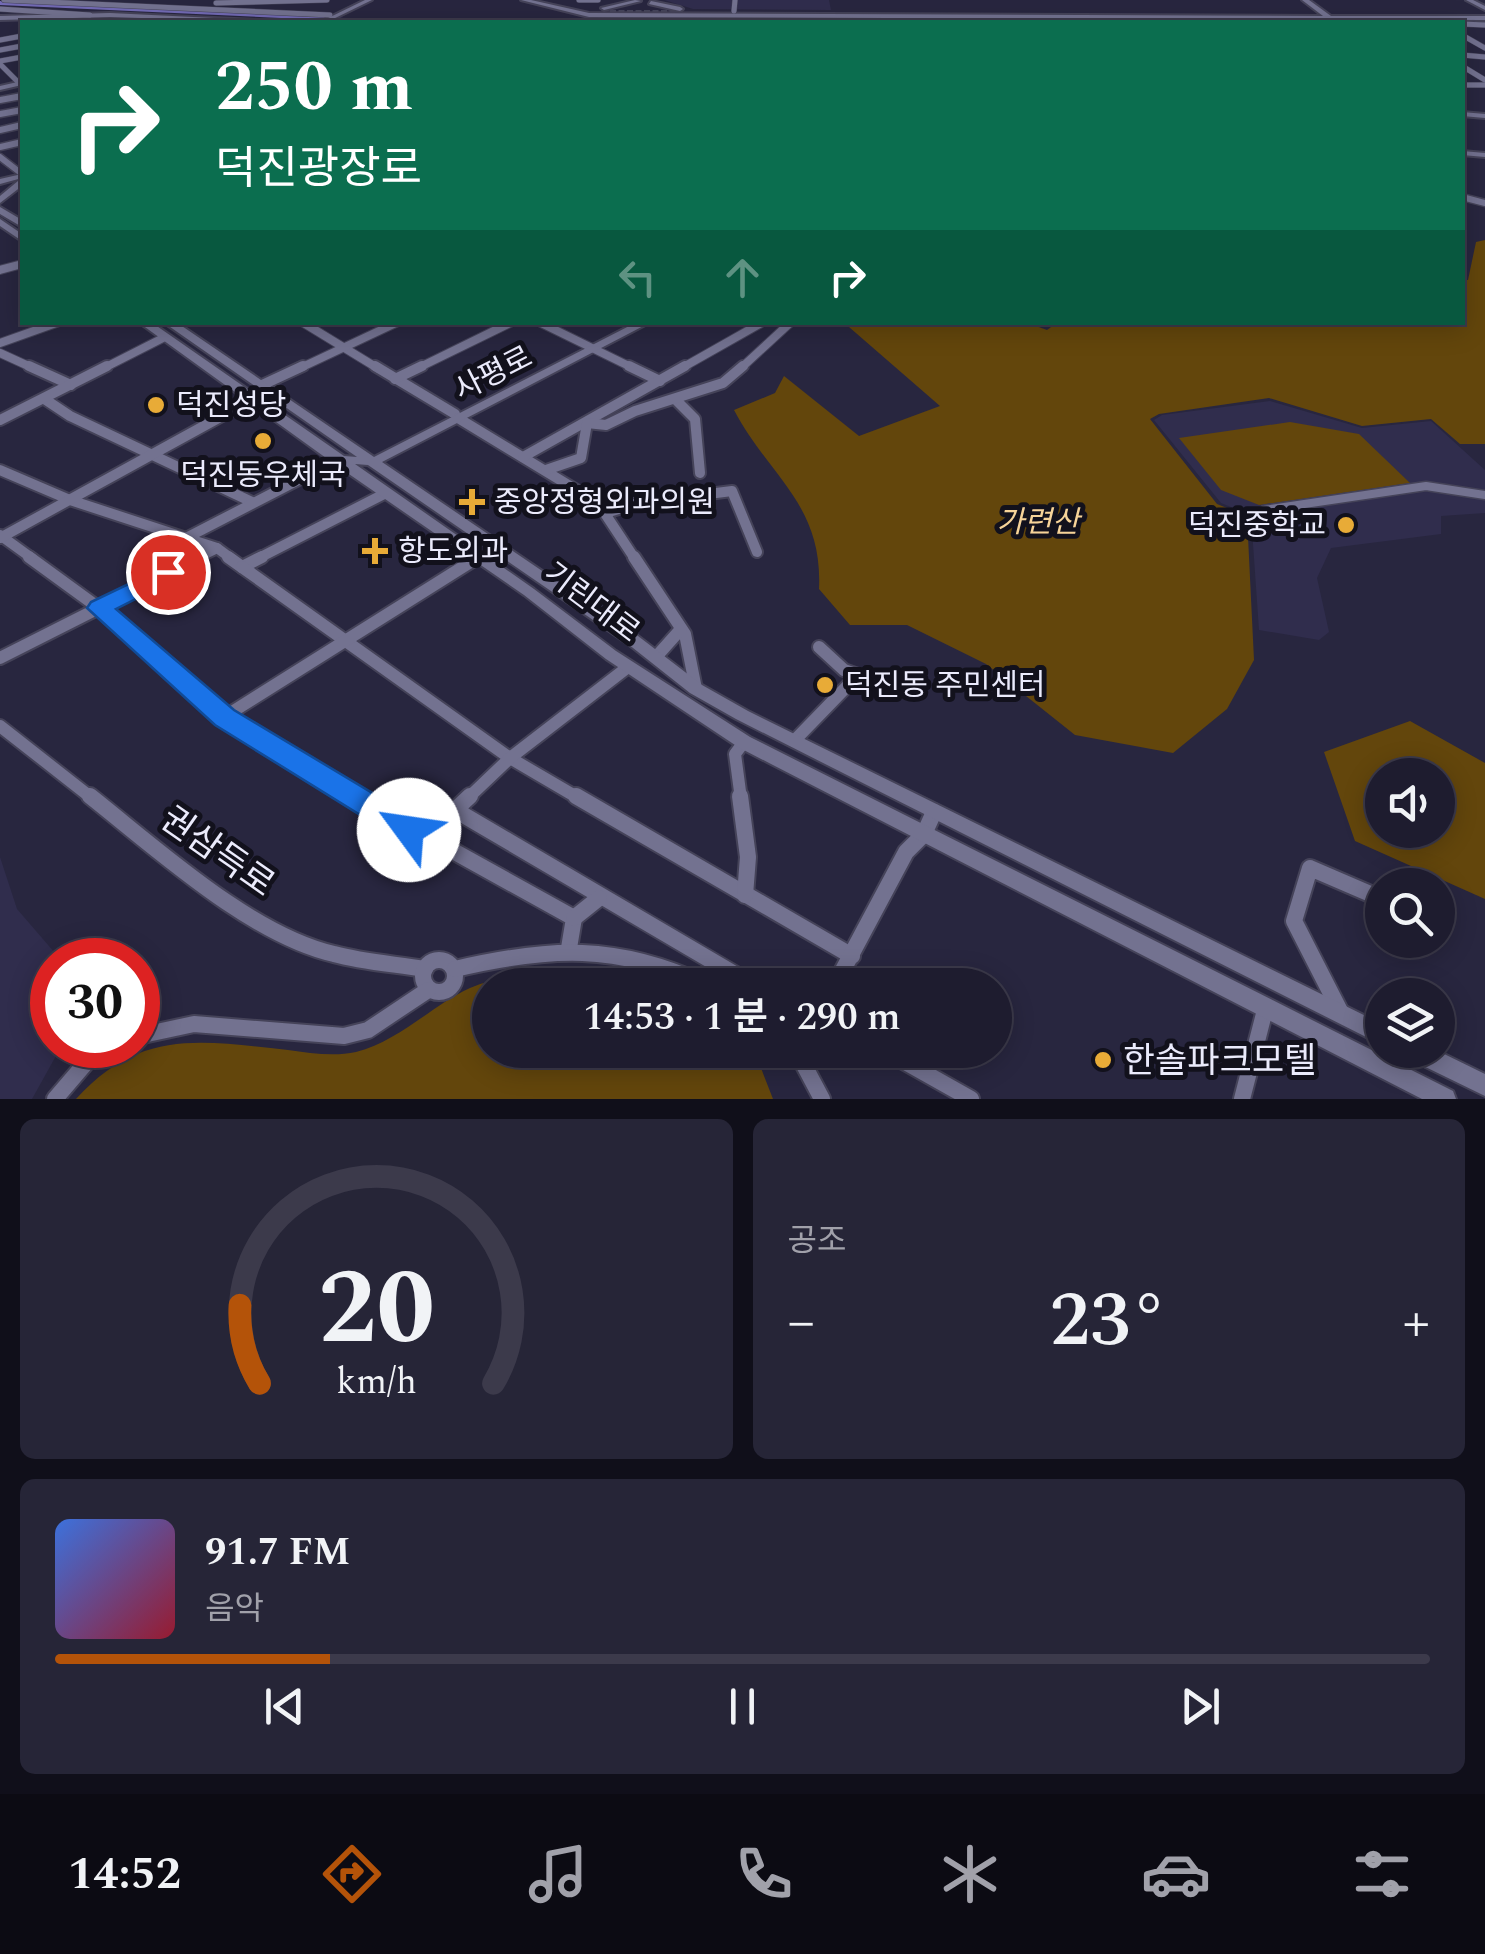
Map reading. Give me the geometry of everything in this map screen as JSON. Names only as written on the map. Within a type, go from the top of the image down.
[{"type":"street","points":[[4,0],[112,5],[327,0]]},
{"type":"street","points":[[112,5],[120,0]]},
{"type":"street","points":[[327,18],[362,0]]},
{"type":"street","points":[[0,19],[161,18],[183,5],[327,18],[370,0]]},
{"type":"street","points":[[524,0],[581,16],[668,15]]},
{"type":"street","points":[[524,0],[581,16],[644,1],[733,17],[850,13]]},
{"type":"street","points":[[524,0],[609,18]]},
{"type":"street","points":[[579,0],[594,1]]},
{"type":"street","points":[[733,17],[735,0]]},
{"type":"street","points":[[1306,0],[1335,20]]},
{"type":"street","points":[[1469,0],[1485,16]]},
{"type":"street","points":[[249,11],[258,1]]},
{"type":"street","points":[[637,17],[644,1]]},
{"type":"street","points":[[637,17],[644,1]]},
{"type":"street","points":[[1080,5],[1093,20]]},
{"type":"street","points":[[0,9],[172,20]]},
{"type":"street","points":[[637,17],[690,12]]},
{"type":"street","points":[[676,13],[1088,14]]},
{"type":"street","points":[[821,13],[1485,16]]},
{"type":"street","points":[[637,17],[872,14]]},
{"type":"street","points":[[72,19],[90,15]]},
{"type":"street","points":[[717,15],[733,17]]},
{"type":"street","points":[[637,17],[657,16]]},
{"type":"street","points":[[1466,24],[1485,16]]},
{"type":"street","points":[[1466,24],[1485,33]]},
{"type":"street","points":[[0,63],[4,72]]},
{"type":"street","points":[[1465,63],[1485,83]]},
{"type":"street","points":[[1467,114],[1485,116]]},
{"type":"street","points":[[3,159],[20,179]]},
{"type":"street","points":[[0,183],[20,179]]},
{"type":"street","points":[[20,179],[0,204],[20,222]]},
{"type":"street","points":[[0,343],[51,325]]},
{"type":"street","points":[[307,325],[598,502],[682,629],[696,689]]},
{"type":"street","points":[[391,325],[341,346],[1,536],[99,608],[224,718],[409,830],[574,918]]},
{"type":"street","points":[[395,379],[506,325]]},
{"type":"street","points":[[545,325],[660,381]]},
{"type":"street","name":"사평로","points":[[593,348],[631,325]]},
{"type":"street","name":"사평로","points":[[357,461],[640,325]]},
{"type":"street","points":[[523,457],[758,325]]},
{"type":"street","points":[[588,423],[606,425],[723,382],[767,346],[783,325]]},
{"type":"street","points":[[0,420],[46,400],[166,330]]},
{"type":"street","name":"기린대로","points":[[166,330],[656,658],[696,689],[794,742],[1365,1026]]},
{"type":"street","points":[[0,352],[71,385]]},
{"type":"street","name":"기린대로","points":[[257,392],[357,461],[384,494],[628,667],[744,742],[1445,1099]]},
{"type":"street","points":[[675,399],[695,419],[700,473]]},
{"type":"street","points":[[46,400],[70,416],[252,502]]},
{"type":"street","points":[[546,470],[581,458],[588,423]]},
{"type":"street","points":[[186,538],[252,502],[357,461]]},
{"type":"street","points":[[0,470],[70,500],[217,548],[510,758],[852,956]]},
{"type":"street","points":[[1264,510],[1426,486],[1485,496]]},
{"type":"street","points":[[606,514],[637,503],[732,491],[757,552]]},
{"type":"street","points":[[242,567],[384,494]]},
{"type":"street","points":[[0,658],[217,548]]},
{"type":"street","points":[[224,718],[343,639],[477,558]]},
{"type":"street","points":[[656,658],[682,629]]},
{"type":"street","points":[[794,742],[858,675],[844,670],[819,647]]},
{"type":"street","points":[[628,667],[510,758],[454,810],[723,968]]},
{"type":"street","name":"권삼득로","points":[[0,726],[202,884],[276,931],[331,954],[426,969],[445,960],[455,969]]},
{"type":"street","points":[[744,742],[735,754],[748,856],[744,895]]},
{"type":"street","points":[[845,968],[906,852],[924,834],[934,812]]},
{"type":"street","points":[[1342,1015],[1294,921],[1310,868],[1365,892]]},
{"type":"street","points":[[568,948],[574,918],[599,898]]},
{"type":"street","name":"권삼득로","points":[[455,969],[498,957],[568,948],[642,958],[666,968]]},
{"type":"street","points":[[160,1031],[194,1024],[344,1036],[368,1030],[428,990],[422,978],[426,969]]},
{"type":"street","name":"권삼득로","points":[[428,990],[448,986],[455,969]]},
{"type":"street","points":[[1242,1099],[1265,1010]]},
{"type":"street","points":[[54,1099],[81,1068]]},
{"type":"street","points":[[806,1068],[822,1099]]},
{"type":"street","points":[[916,1068],[971,1099]]},
{"type":"street","points":[[1449,1068],[1485,1086]]},
{"type":"shaded area","points":[[664,0],[829,0],[831,10],[693,9]]},
{"type":"shaded area","name":"덕진중학교","points":[[1270,401],[1362,428],[1431,421],[1485,470],[1485,513],[1441,516],[1441,534],[1331,548],[1317,578],[1329,632],[1319,640],[1259,630],[1251,515],[1221,503],[1154,420],[1162,415]]},
{"type":"shaded area","points":[[0,857],[17,909],[42,938],[30,938],[30,1068],[49,1068],[32,1099],[0,1099]]},
{"type":"green space","name":"가련산","points":[[1485,240],[1485,444],[1460,444],[1431,419],[1362,426],[1269,398],[1159,414],[1150,419],[1217,504],[1247,516],[1254,660],[1227,709],[1173,753],[1075,735],[986,664],[907,625],[850,625],[819,589],[818,560],[803,513],[734,410],[775,393],[784,376],[859,436],[940,406],[849,327],[853,325],[1033,325],[1047,330],[1054,325],[1465,325],[1465,280],[1476,242]]},
{"type":"green space","points":[[1290,422],[1359,434],[1410,483],[1259,505],[1221,490],[1179,438]]},
{"type":"green space","points":[[1410,721],[1485,763],[1485,899],[1455,886],[1455,868],[1416,868],[1371,848],[1455,848],[1455,758],[1365,758],[1365,845],[1355,841],[1324,752]]},
{"type":"green space","points":[[470,988],[472,1068],[761,1068],[773,1099],[76,1099],[112,1068],[160,1068],[160,1047],[174,1044],[227,1044],[331,1054],[356,1052],[401,1032]]},
{"type":"waterway","points":[[0,3],[325,20]]},
{"type":"tunnel","points":[[610,13],[676,13]]},
{"type":"place","name":"덕진성당","points":[[156,405]]},
{"type":"place","name":"덕진동우체국","points":[[263,441]]},
{"type":"place","name":"중앙정형외과의원","points":[[472,502]]},
{"type":"place","name":"덕진중학교","points":[[1346,525]]},
{"type":"place","name":"항도외과","points":[[375,551]]},
{"type":"place","name":"덕진동 주민센터","points":[[825,685]]},
{"type":"place","name":"한솔파크모텔","points":[[1103,1060]]},
{"type":"route","points":[[168,572],[99,608],[224,718],[409,830]]}]
